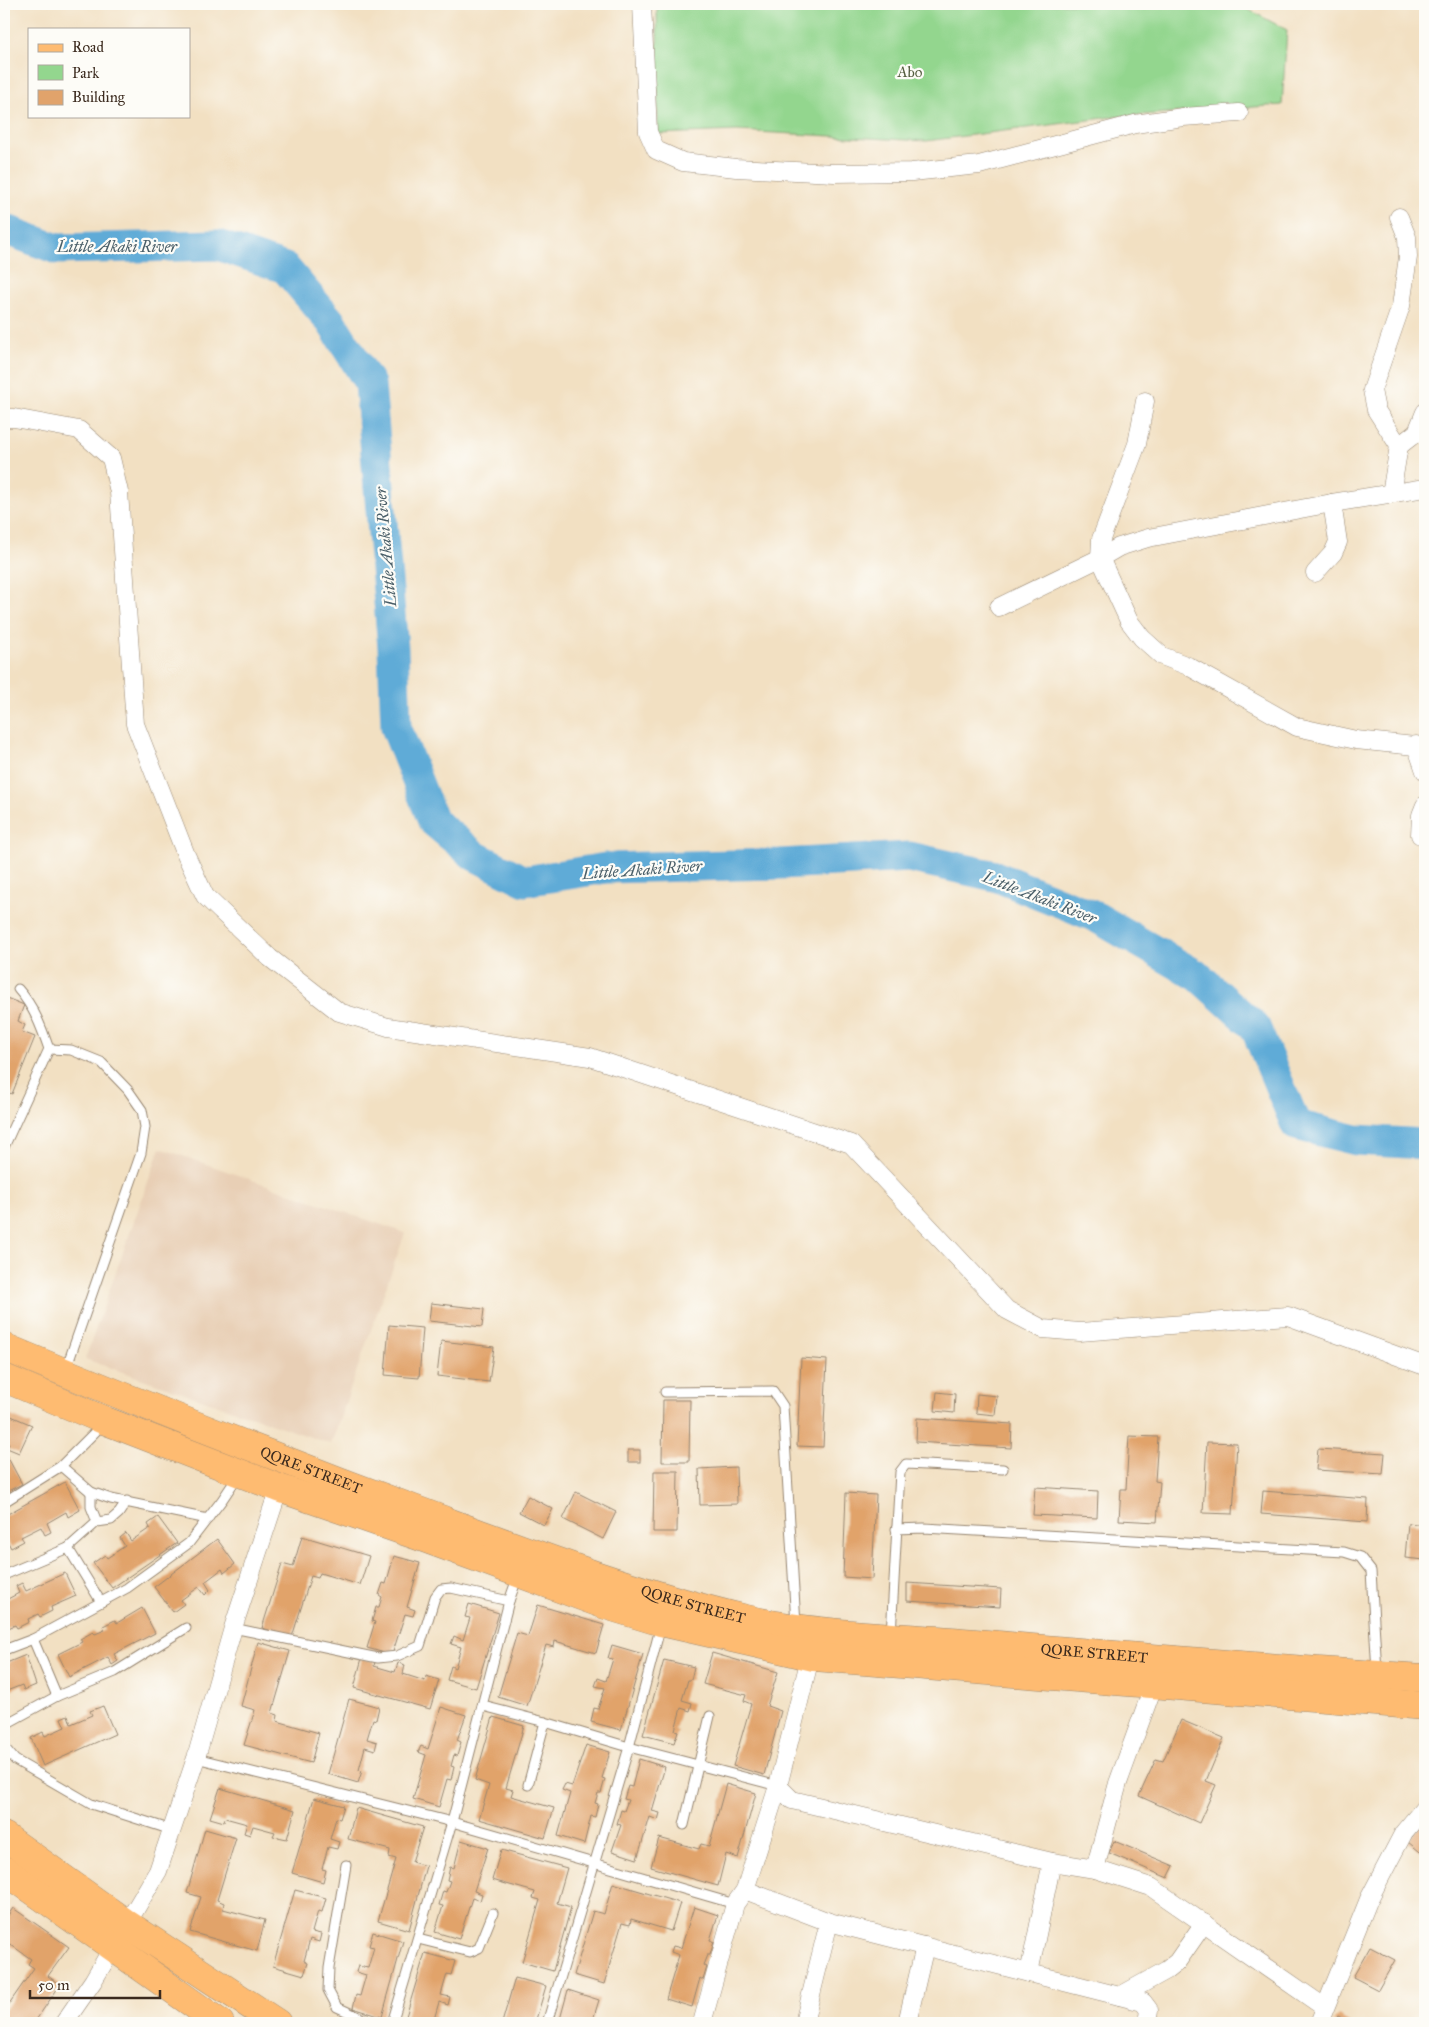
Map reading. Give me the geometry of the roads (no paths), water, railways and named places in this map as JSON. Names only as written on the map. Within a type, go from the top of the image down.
[{"type":"main road","name":"QORE STREET","points":[[4,1347],[324,1476],[567,1566],[650,1593],[749,1619],[810,1639],[890,1638],[971,1642],[1086,1653],[1425,1678]]},
{"type":"main road","name":"QORE STREET","points":[[4,1378],[106,1421],[241,1471],[279,1488],[418,1536],[605,1606],[662,1622],[810,1639],[1154,1684],[1425,1706]]},
{"type":"main road","points":[[4,1836],[127,1924],[277,2023]]},
{"type":"main road","points":[[4,1870],[220,2023]]},
{"type":"street","points":[[642,4],[648,132],[656,150],[683,162],[736,168],[834,173],[912,172],[979,165],[1135,124],[1183,117],[1239,113]]},
{"type":"street","points":[[1391,494],[1399,446],[1376,410],[1372,390],[1401,306],[1408,257],[1407,236],[1399,217]]},
{"type":"street","points":[[1145,401],[1137,444],[1101,540],[1100,558],[1129,621],[1142,638],[1162,656],[1188,666],[1297,727],[1356,740],[1421,746],[1425,771]]},
{"type":"street","points":[[1399,446],[1417,432],[1425,412]]},
{"type":"street","points":[[4,418],[14,418],[79,430],[110,458],[119,492],[135,724],[186,855],[205,896],[270,958],[340,1012],[388,1027],[590,1057],[851,1144],[1007,1310],[1043,1329],[1080,1332],[1288,1316],[1425,1366]]},
{"type":"street","points":[[1000,607],[1100,558],[1118,547],[1148,538],[1332,503],[1425,488]]},
{"type":"street","points":[[1314,573],[1333,553],[1338,542],[1332,503]]},
{"type":"street","points":[[1420,835],[1421,814],[1425,805]]},
{"type":"street","points":[[64,2023],[93,1981],[158,1871],[196,1758],[233,1628],[279,1488]]},
{"type":"street","points":[[702,2023],[740,1897],[778,1786],[808,1666],[810,1639]]},
{"type":"street","points":[[1096,1870],[1118,1784],[1154,1684]]},
{"type":"street","points":[[778,1786],[792,1800],[1052,1862],[1096,1870],[1151,1887],[1204,1923],[1321,2015],[1369,1899],[1404,1832],[1425,1807]]},
{"type":"street","points":[[1029,1973],[1052,1862]]},
{"type":"street","points":[[740,1897],[829,1922],[1142,2002],[1149,2010],[1147,2023]]},
{"type":"street","points":[[804,2023],[829,1922]]},
{"type":"street","points":[[1120,1996],[1167,1970],[1177,1962],[1204,1923]]},
{"type":"street","points":[[907,2023],[925,1946]]},
{"type":"lane","points":[[4,1147],[49,1049],[41,1026],[30,1004],[18,989]]},
{"type":"lane","points":[[49,1049],[71,1050],[101,1062],[128,1090],[142,1110],[145,1127],[141,1153],[64,1372]]},
{"type":"lane","points":[[665,1392],[773,1391],[783,1406],[810,1639]]},
{"type":"lane","points":[[4,1502],[61,1466],[106,1421]]},
{"type":"lane","points":[[890,1638],[900,1472],[906,1464],[1003,1469]]},
{"type":"lane","points":[[61,1466],[92,1492],[111,1499],[208,1518]]},
{"type":"lane","points":[[4,1650],[33,1639],[127,1588],[189,1543],[241,1471]]},
{"type":"lane","points":[[92,1492],[91,1507],[97,1522]]},
{"type":"lane","points":[[4,1575],[68,1548],[97,1522],[111,1520],[119,1513],[127,1501]]},
{"type":"lane","points":[[896,1529],[934,1528],[1344,1552],[1360,1557],[1370,1571],[1377,1675]]},
{"type":"lane","points":[[68,1548],[101,1602]]},
{"type":"lane","points":[[392,2023],[452,1822],[484,1706],[509,1602],[519,1574]]},
{"type":"lane","points":[[233,1628],[378,1658],[397,1656],[420,1646],[435,1597],[441,1589],[451,1588],[509,1602]]},
{"type":"lane","points":[[547,2023],[629,1747],[662,1622]]},
{"type":"lane","points":[[4,1725],[57,1696],[115,1672],[186,1628]]},
{"type":"lane","points":[[33,1639],[57,1696]]},
{"type":"lane","points":[[484,1706],[778,1786]]},
{"type":"lane","points":[[684,1826],[710,1716]]},
{"type":"lane","points":[[528,1785],[545,1722]]},
{"type":"lane","points":[[4,1746],[15,1760],[91,1804],[172,1830]]},
{"type":"lane","points":[[196,1758],[452,1822],[594,1862],[740,1897]]},
{"type":"lane","points":[[346,1865],[329,1968],[328,1990],[337,2007],[372,2023]]},
{"type":"lane","points":[[418,1939],[470,1952],[479,1948],[493,1913]]},
{"type":"waterway","name":"Little Akaki River","points":[[4,229],[57,249],[218,245],[285,268],[331,322],[370,384],[393,648],[396,727],[433,821],[475,856],[525,881],[606,868],[780,864],[909,857],[995,876],[1096,917],[1198,976],[1255,1027],[1296,1125],[1356,1140],[1425,1144]]},
{"type":"park label","name":"Abo","points":[[910,72]]}]
